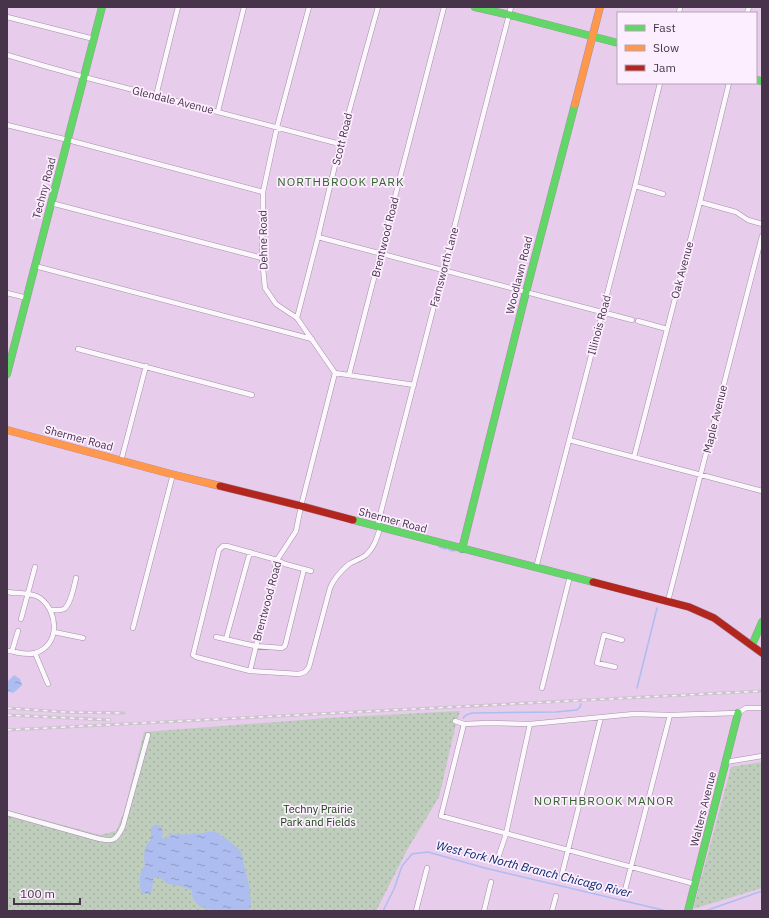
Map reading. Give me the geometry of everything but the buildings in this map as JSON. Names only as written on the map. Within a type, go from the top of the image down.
[{"type":"main road","name":"Techny Road","points":[[7,374],[102,7]]},
{"type":"main road","points":[[475,7],[617,43]]},
{"type":"main road","name":"Woodlawn Road","points":[[462,549],[526,292],[600,7]]},
{"type":"main road","name":"Shermer Road","points":[[7,430],[121,461],[301,506],[379,528],[689,607],[714,618],[762,653]]},
{"type":"main road","points":[[752,645],[762,623]]},
{"type":"main road","name":"Walters Avenue","points":[[689,910],[738,713]]},
{"type":"street","points":[[156,96],[178,7]]},
{"type":"street","points":[[218,112],[244,7]]},
{"type":"street","name":"Dehne Road","points":[[310,7],[277,127],[263,192],[262,258],[265,288],[276,304],[297,318],[335,373]]},
{"type":"street","name":"Scott Road","points":[[297,318],[340,144],[378,7]]},
{"type":"street","name":"Brentwood Road","points":[[349,375],[444,7]]},
{"type":"street","name":"Farnsworth Lane","points":[[250,671],[299,674],[305,672],[309,667],[330,588],[334,580],[337,575],[350,564],[366,556],[373,546],[379,528],[414,385],[512,7]]},
{"type":"street","points":[[7,17],[94,39]]},
{"type":"street","name":"Glendale Avenue","points":[[7,54],[84,77],[340,144]]},
{"type":"street","name":"Illinois Road","points":[[536,568],[635,186],[660,84]]},
{"type":"street","name":"Oak Avenue","points":[[634,457],[729,84]]},
{"type":"street","points":[[7,125],[263,192]]},
{"type":"street","points":[[635,186],[663,194]]},
{"type":"street","points":[[700,202],[736,212],[748,220],[762,224]]},
{"type":"street","points":[[51,203],[262,258]]},
{"type":"street","name":"Maple Avenue","points":[[668,601],[762,236]]},
{"type":"street","points":[[318,237],[632,320]]},
{"type":"street","points":[[35,266],[312,339]]},
{"type":"street","points":[[7,293],[27,298]]},
{"type":"street","points":[[638,321],[667,329]]},
{"type":"street","points":[[78,349],[252,394]]},
{"type":"street","points":[[121,461],[146,366]]},
{"type":"street","points":[[335,373],[414,385]]},
{"type":"street","name":"Brentwood Road","points":[[250,671],[277,560],[296,531],[335,373]]},
{"type":"street","points":[[569,440],[762,491]]},
{"type":"street","points":[[133,628],[173,474]]},
{"type":"street","points":[[250,671],[193,655],[219,550],[223,546],[227,546],[311,571]]},
{"type":"street","points":[[226,639],[250,552]]},
{"type":"street","points":[[21,619],[35,567]]},
{"type":"street","points":[[216,637],[255,646],[282,648],[285,646],[304,569]]},
{"type":"street","points":[[542,688],[570,576]]},
{"type":"street","points":[[51,610],[64,609],[68,603],[76,578]]},
{"type":"street","points":[[7,592],[14,594],[28,594],[39,597],[51,610],[55,624],[54,632],[49,644],[35,653],[26,654],[10,651],[18,631]]},
{"type":"street","points":[[54,632],[83,638]]},
{"type":"street","points":[[615,668],[597,663],[604,635],[622,640]]},
{"type":"street","points":[[35,653],[48,684]]},
{"type":"street","points":[[454,721],[464,724],[530,724],[634,714],[670,715],[738,713],[746,708],[762,708]]},
{"type":"street","points":[[625,890],[670,715]]},
{"type":"street","points":[[562,874],[601,717]]},
{"type":"street","points":[[464,724],[441,816],[695,884]]},
{"type":"street","points":[[498,861],[506,834],[530,724]]},
{"type":"street","points":[[7,813],[96,838],[113,840],[120,833],[123,826],[148,735]]},
{"type":"street","points":[[726,762],[762,756]]},
{"type":"street","points":[[416,911],[427,868]]},
{"type":"street","points":[[484,911],[491,882]]},
{"type":"street","points":[[552,911],[556,896]]},
{"type":"green space","name":"Techny Prairie Park and Fields","points":[[460,711],[439,797],[407,850],[376,911],[7,911],[7,810],[100,835],[116,831],[124,812],[144,732],[328,718]]},
{"type":"green space","points":[[762,762],[762,888],[693,909],[731,767]]},
{"type":"water","points":[[14,675],[20,679],[22,685],[13,693],[7,691],[7,682]]},
{"type":"water","points":[[153,825],[158,825],[162,828],[163,834],[161,836],[165,839],[169,837],[169,834],[192,834],[214,831],[241,851],[249,886],[251,903],[250,909],[247,911],[218,911],[204,908],[193,899],[192,891],[185,887],[168,884],[159,877],[154,878],[151,893],[141,893],[140,878],[141,871],[145,865],[145,847],[151,839],[151,828]]},
{"type":"waterway","points":[[439,547],[446,549]]},
{"type":"waterway","points":[[449,550],[454,551]]},
{"type":"waterway","points":[[637,688],[657,608]]},
{"type":"waterway","points":[[463,718],[472,713],[556,712],[577,710],[581,704]]},
{"type":"waterway","name":"West Fork North Branch Chicago River","points":[[383,911],[394,889],[402,866],[412,854],[428,852],[485,868],[667,911]]},
{"type":"waterway","name":"West Fork North Branch Chicago River","points":[[705,911],[762,891]]},
{"type":"railway","points":[[7,730],[762,691]]},
{"type":"railway","points":[[7,708],[65,712],[124,713]]},
{"type":"railway","points":[[7,715],[110,720]]},
{"type":"traffic: fast","points":[[7,374],[102,7]]},
{"type":"traffic: fast","points":[[475,7],[617,43]]},
{"type":"traffic: fast","points":[[757,80],[762,81]]},
{"type":"traffic: fast","points":[[462,549],[526,292],[575,104]]},
{"type":"traffic: fast","points":[[353,520],[593,582]]},
{"type":"traffic: fast","points":[[752,645],[762,622]]},
{"type":"traffic: fast","points":[[688,911],[738,713]]},
{"type":"traffic: slow","points":[[575,104],[600,7]]},
{"type":"traffic: slow","points":[[7,430],[220,486]]},
{"type":"traffic: jam","points":[[220,486],[353,520]]},
{"type":"traffic: jam","points":[[593,582],[689,607],[714,618],[762,653]]},
{"type":"district","name":"NORTHBROOK PARK","points":[[341,181]]},
{"type":"district","name":"NORTHBROOK MANOR","points":[[604,800]]}]
